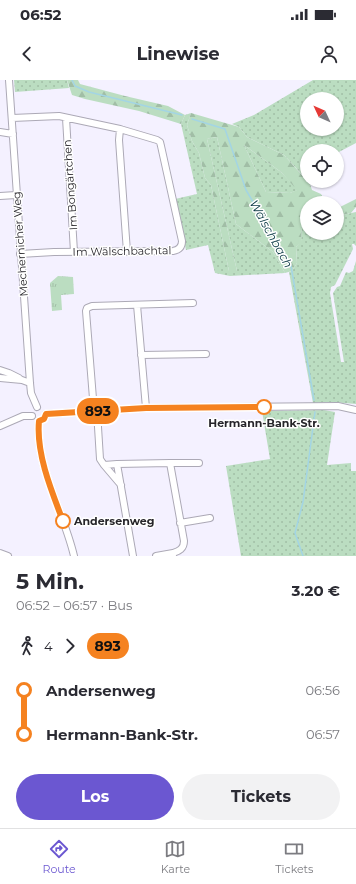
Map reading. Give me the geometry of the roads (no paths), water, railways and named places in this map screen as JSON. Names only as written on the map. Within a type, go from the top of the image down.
[{"type":"street","name":"Mechernicher Weg","points":[[9,80],[14,134],[16,196],[30,383],[37,407]]},
{"type":"street","name":"Im Wälschbachtal","points":[[12,118],[52,116],[66,118],[120,129],[153,138],[160,142],[182,241],[181,247],[173,251],[54,252],[20,254]]},
{"type":"street","name":"Im Bongärtchen","points":[[66,118],[74,252]]},
{"type":"street","points":[[120,129],[119,140],[127,252]]},
{"type":"street","points":[[0,132],[14,134]]},
{"type":"street","points":[[0,196],[16,196]]},
{"type":"street","points":[[121,486],[100,460],[86,311],[92,306],[192,303]]},
{"type":"street","points":[[137,305],[146,408]]},
{"type":"street","points":[[141,355],[206,354]]},
{"type":"street","points":[[0,370],[30,383]]},
{"type":"street","points":[[0,378],[22,380]]},
{"type":"street","points":[[46,414],[146,408],[338,406],[356,410]]},
{"type":"street","points":[[32,416],[32,411],[37,407],[44,409],[46,414]]},
{"type":"street","points":[[39,421],[44,419],[46,414]]},
{"type":"street","points":[[0,426],[23,416],[32,416],[34,419],[39,421]]},
{"type":"street","points":[[39,421],[38,438],[41,453],[53,495],[68,533],[74,556]]},
{"type":"street","points":[[156,556],[173,555],[180,550],[184,544],[170,463]]},
{"type":"street","points":[[104,465],[199,463]]},
{"type":"street","points":[[117,464],[133,556]]},
{"type":"street","points":[[180,523],[210,518]]},
{"type":"street","points":[[0,553],[8,556]]},
{"type":"waterway","name":"Wälschbach","points":[[72,80],[75,86],[89,92],[182,115]]},
{"type":"waterway","name":"Wälschbach","points":[[192,119],[225,129],[246,190],[291,266],[314,400]]},
{"type":"waterway","name":"Wälschbach","points":[[303,556],[295,533],[303,502],[315,412]]},
{"type":"place","name":"Hermann-Bank-Str.","points":[[264,407]]},
{"type":"place","name":"Andersenweg","points":[[63,521]]}]
